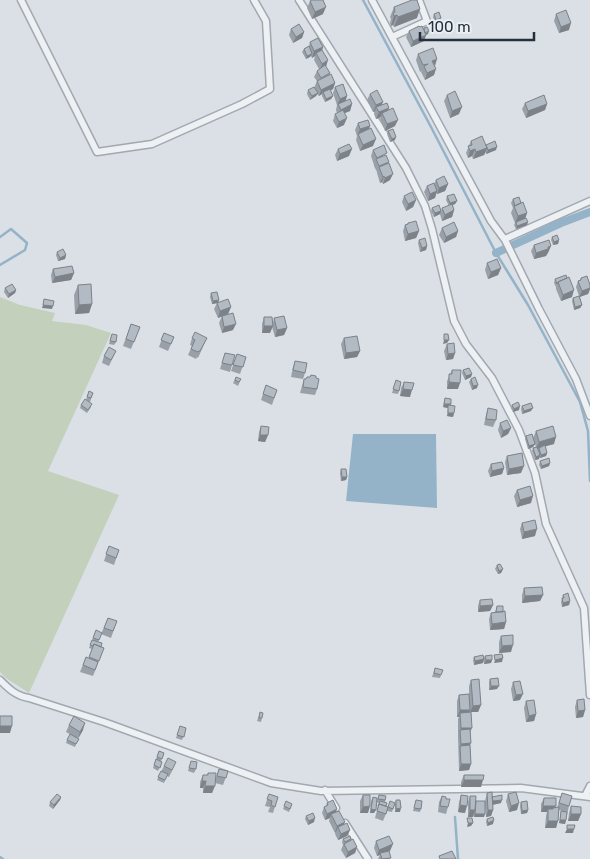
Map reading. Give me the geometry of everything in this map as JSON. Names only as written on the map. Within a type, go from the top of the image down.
[{"type":"street","points":[[20,0],[97,152],[152,144],[242,104],[270,89],[266,21],[254,0]]},
{"type":"street","points":[[298,0],[406,168],[425,206],[454,321],[466,344],[492,378],[518,430],[535,473],[546,524],[584,608],[590,695]]},
{"type":"street","points":[[372,0],[491,221],[505,240],[576,379],[590,416]]},
{"type":"street","points":[[392,37],[427,21],[418,0]]},
{"type":"street","points":[[505,240],[590,201]]},
{"type":"street","points":[[0,680],[19,696],[104,722],[271,783],[325,790],[521,788],[587,796],[590,786]]},
{"type":"street","points":[[325,790],[368,859]]},
{"type":"green space","points":[[0,297],[20,305],[55,313],[52,321],[86,325],[111,333],[48,471],[119,495],[29,693],[0,672]]},
{"type":"water","points":[[353,434],[436,434],[437,508],[346,501]]},
{"type":"building","points":[[323,0],[326,7],[315,12],[310,1]]},
{"type":"building","points":[[417,0],[420,9],[398,17],[397,15],[394,16],[394,7]]},
{"type":"building","points":[[566,10],[571,23],[561,27],[556,14]]},
{"type":"building","points":[[439,12],[441,18],[436,20],[434,14]]},
{"type":"building","points":[[299,24],[304,32],[296,37],[291,29]]},
{"type":"building","points":[[422,26],[426,35],[413,41],[409,31]]},
{"type":"building","points":[[427,27],[429,31],[425,33],[424,28]]},
{"type":"building","points":[[318,38],[323,47],[314,51],[310,42]]},
{"type":"building","points":[[309,46],[312,54],[307,56],[304,49]]},
{"type":"building","points":[[433,48],[437,59],[432,61],[436,69],[427,73],[424,66],[428,64],[423,65],[418,54]]},
{"type":"building","points":[[322,50],[328,60],[322,64],[316,53]]},
{"type":"building","points":[[325,65],[330,73],[321,78],[317,71]]},
{"type":"building","points":[[331,74],[335,83],[321,90],[317,81]]},
{"type":"building","points":[[343,84],[347,96],[340,99],[335,87]]},
{"type":"building","points":[[314,87],[318,93],[312,96],[308,90]]},
{"type":"building","points":[[330,89],[333,96],[326,99],[323,92]]},
{"type":"building","points":[[377,90],[383,102],[376,105],[370,94]]},
{"type":"building","points":[[455,91],[462,107],[452,111],[447,95]]},
{"type":"building","points":[[544,95],[547,104],[528,111],[525,103]]},
{"type":"building","points":[[350,99],[352,104],[341,110],[338,104]]},
{"type":"building","points":[[387,103],[389,108],[379,112],[376,107]]},
{"type":"building","points":[[393,108],[398,120],[387,124],[382,113]]},
{"type":"building","points":[[343,110],[347,118],[339,122],[335,114]]},
{"type":"building","points":[[368,120],[370,126],[360,129],[358,123]]},
{"type":"building","points":[[371,128],[376,139],[363,145],[358,134]]},
{"type":"building","points":[[393,129],[396,137],[392,139],[388,131]]},
{"type":"building","points":[[482,136],[487,148],[476,152],[475,149],[470,151],[468,146],[472,145],[471,141]]},
{"type":"building","points":[[495,141],[497,147],[488,150],[486,145]]},
{"type":"building","points":[[349,144],[352,149],[340,154],[338,149]]},
{"type":"building","points":[[384,145],[387,153],[377,158],[373,150]]},
{"type":"building","points":[[386,155],[389,162],[379,166],[376,159]]},
{"type":"building","points":[[389,163],[393,174],[385,178],[379,167]]},
{"type":"building","points":[[444,176],[448,184],[439,188],[436,180]]},
{"type":"building","points":[[434,183],[437,191],[430,194],[427,186]]},
{"type":"building","points":[[412,192],[416,200],[408,204],[404,196]]},
{"type":"building","points":[[454,194],[457,201],[450,203],[447,196]]},
{"type":"building","points":[[519,197],[521,203],[515,206],[513,199]]},
{"type":"building","points":[[523,202],[527,213],[518,216],[514,206]]},
{"type":"building","points":[[452,204],[454,210],[445,215],[442,208]]},
{"type":"building","points":[[439,205],[441,211],[435,213],[432,208]]},
{"type":"building","points":[[526,218],[528,222],[517,226],[516,222]]},
{"type":"building","points":[[416,221],[419,231],[408,234],[405,225]]},
{"type":"building","points":[[454,222],[458,231],[446,237],[442,228]]},
{"type":"building","points":[[557,235],[559,240],[554,242],[552,237]]},
{"type":"building","points":[[425,238],[427,246],[422,248],[419,240]]},
{"type":"building","points":[[549,240],[551,246],[548,249],[536,253],[534,245]]},
{"type":"building","points":[[63,249],[66,255],[60,258],[57,252]]},
{"type":"building","points":[[497,259],[501,268],[491,272],[487,263]]},
{"type":"building","points":[[72,266],[74,273],[55,277],[53,269]]},
{"type":"building","points":[[566,275],[567,278],[557,284],[555,279]]},
{"type":"building","points":[[587,276],[590,288],[582,291],[578,281]]},
{"type":"building","points":[[569,277],[574,290],[563,295],[558,282]]},
{"type":"building","points":[[12,284],[16,290],[9,294],[5,288]]},
{"type":"building","points":[[91,284],[92,304],[79,305],[78,285]]},
{"type":"building","points":[[217,292],[219,300],[213,301],[211,293]]},
{"type":"building","points":[[579,296],[582,305],[575,307],[573,298]]},
{"type":"building","points":[[44,299],[54,301],[53,306],[43,305]]},
{"type":"building","points":[[228,299],[231,307],[220,311],[217,303]]},
{"type":"building","points":[[233,313],[236,324],[224,327],[222,316]]},
{"type":"building","points":[[284,316],[287,328],[277,330],[274,318]]},
{"type":"building","points":[[264,317],[272,317],[273,326],[264,326]]},
{"type":"building","points":[[131,324],[140,327],[134,342],[126,339]]},
{"type":"building","points":[[195,332],[207,338],[198,352],[191,349],[195,340],[192,338]]},
{"type":"building","points":[[164,333],[174,337],[171,344],[161,340]]},
{"type":"building","points":[[112,334],[117,335],[116,342],[110,341]]},
{"type":"building","points":[[444,334],[448,334],[449,340],[444,340]]},
{"type":"building","points":[[357,336],[360,351],[346,353],[344,338]]},
{"type":"building","points":[[454,343],[455,353],[448,354],[447,344]]},
{"type":"building","points":[[109,347],[116,351],[111,360],[104,356]]},
{"type":"building","points":[[225,353],[235,355],[232,365],[222,363]]},
{"type":"building","points":[[237,354],[246,357],[243,367],[233,365]]},
{"type":"building","points":[[295,361],[307,363],[305,373],[293,370]]},
{"type":"building","points":[[469,368],[472,374],[466,376],[463,370]]},
{"type":"building","points":[[452,370],[461,370],[460,383],[449,382],[449,374],[452,374]]},
{"type":"building","points":[[311,375],[319,379],[317,389],[303,387],[304,379]]},
{"type":"building","points":[[236,377],[241,379],[239,382],[235,380]]},
{"type":"building","points":[[475,377],[478,385],[473,386],[471,379]]},
{"type":"building","points":[[396,380],[401,382],[399,391],[393,389]]},
{"type":"building","points":[[404,382],[414,383],[412,390],[403,389]]},
{"type":"building","points":[[266,385],[277,390],[274,398],[263,394]]},
{"type":"building","points":[[89,391],[93,393],[91,398],[87,397]]},
{"type":"building","points":[[445,398],[451,399],[451,404],[444,404]]},
{"type":"building","points":[[85,399],[92,404],[88,410],[81,405]]},
{"type":"building","points":[[518,402],[520,406],[514,409],[512,405]]},
{"type":"building","points":[[531,403],[533,408],[524,411],[522,406]]},
{"type":"building","points":[[448,405],[455,406],[454,413],[448,413]]},
{"type":"building","points":[[488,408],[497,410],[496,420],[486,419]]},
{"type":"building","points":[[507,420],[511,428],[503,431],[500,423]]},
{"type":"building","points":[[261,426],[269,427],[268,435],[260,435]]},
{"type":"building","points":[[553,426],[556,437],[539,442],[536,431]]},
{"type":"building","points":[[532,434],[535,444],[529,446],[526,436]]},
{"type":"building","points":[[545,445],[547,453],[541,455],[539,448]]},
{"type":"building","points":[[537,447],[540,455],[536,457],[533,448]]},
{"type":"building","points":[[522,453],[524,466],[509,469],[507,456]]},
{"type":"building","points":[[549,458],[550,463],[542,466],[540,461]]},
{"type":"building","points":[[502,462],[504,468],[492,471],[491,464]]},
{"type":"building","points":[[341,469],[346,469],[347,477],[342,477]]},
{"type":"building","points":[[530,486],[533,496],[520,500],[517,490]]},
{"type":"building","points":[[535,520],[537,529],[524,532],[522,523]]},
{"type":"building","points":[[109,546],[119,550],[116,558],[106,554]]},
{"type":"building","points":[[500,564],[503,569],[499,571],[497,565]]},
{"type":"building","points":[[542,587],[543,595],[525,596],[524,588]]},
{"type":"building","points":[[568,593],[570,601],[563,603],[563,595]]},
{"type":"building","points":[[492,599],[493,605],[480,606],[480,600]]},
{"type":"building","points":[[497,606],[503,606],[503,612],[496,612]]},
{"type":"building","points":[[505,611],[506,622],[492,624],[491,613]]},
{"type":"building","points":[[108,618],[117,621],[113,631],[104,628]]},
{"type":"building","points":[[96,630],[102,633],[99,640],[93,638]]},
{"type":"building","points":[[513,635],[513,645],[502,646],[501,636]]},
{"type":"building","points":[[92,640],[102,643],[101,647],[94,644],[93,646],[90,645]]},
{"type":"building","points":[[94,644],[104,648],[99,661],[89,657]]},
{"type":"building","points":[[502,654],[503,658],[495,660],[494,655]]},
{"type":"building","points":[[483,655],[484,659],[475,661],[474,657]]},
{"type":"building","points":[[492,655],[492,660],[486,660],[485,656]]},
{"type":"building","points":[[86,657],[98,662],[95,670],[83,665]]},
{"type":"building","points":[[435,668],[443,670],[441,675],[434,673]]},
{"type":"building","points":[[498,678],[499,686],[491,686],[490,679]]},
{"type":"building","points":[[479,679],[481,705],[473,706],[471,680]]},
{"type":"building","points":[[520,681],[523,694],[516,695],[513,682]]},
{"type":"building","points":[[469,694],[470,710],[460,710],[459,695]]},
{"type":"building","points":[[584,699],[585,710],[578,711],[577,700]]},
{"type":"building","points":[[534,700],[536,714],[529,716],[526,701]]},
{"type":"building","points":[[260,712],[263,713],[262,718],[259,718]]},
{"type":"building","points":[[471,712],[472,728],[461,728],[460,713]]},
{"type":"building","points":[[0,716],[12,716],[12,726],[0,726]]},
{"type":"building","points":[[74,716],[85,723],[80,732],[69,725]]},
{"type":"building","points":[[180,726],[186,728],[184,737],[177,735]]},
{"type":"building","points":[[470,729],[471,743],[461,744],[460,730]]},
{"type":"building","points":[[70,734],[79,739],[76,744],[67,740]]},
{"type":"building","points":[[470,745],[471,764],[461,764],[460,746]]},
{"type":"building","points":[[159,751],[164,753],[162,759],[157,757]]},
{"type":"building","points":[[168,758],[176,762],[172,770],[164,766]]},
{"type":"building","points":[[156,759],[162,762],[160,768],[154,765]]},
{"type":"building","points":[[191,761],[197,762],[196,769],[189,768]]},
{"type":"building","points":[[219,769],[228,771],[226,778],[217,776]]},
{"type":"building","points":[[161,771],[168,774],[165,780],[158,777]]},
{"type":"building","points":[[208,773],[216,773],[215,786],[205,786],[206,781],[202,781],[203,775],[208,775]]},
{"type":"building","points":[[464,775],[484,775],[483,780],[464,780]]},
{"type":"building","points":[[492,792],[493,810],[488,810],[487,793]]},
{"type":"building","points":[[516,792],[519,803],[511,806],[508,794]]},
{"type":"building","points":[[562,793],[572,796],[569,806],[559,803]]},
{"type":"building","points":[[57,794],[61,797],[54,805],[50,802]]},
{"type":"building","points":[[269,794],[278,797],[275,807],[271,805],[272,801],[267,799]]},
{"type":"building","points":[[363,795],[370,795],[370,806],[363,807]]},
{"type":"building","points":[[379,795],[386,796],[385,800],[378,799]]},
{"type":"building","points":[[461,795],[468,796],[467,806],[460,805]]},
{"type":"building","points":[[502,795],[502,800],[493,801],[492,797]]},
{"type":"building","points":[[442,796],[450,799],[448,807],[440,806]]},
{"type":"building","points":[[470,796],[476,796],[475,810],[470,810]]},
{"type":"building","points":[[373,797],[377,798],[376,810],[371,809]]},
{"type":"building","points":[[544,798],[556,798],[556,806],[543,806]]},
{"type":"building","points":[[333,800],[337,809],[327,814],[324,807]]},
{"type":"building","points":[[396,800],[400,800],[401,808],[396,809]]},
{"type":"building","points":[[416,800],[422,801],[421,809],[414,808]]},
{"type":"building","points":[[286,801],[292,804],[290,809],[284,806]]},
{"type":"building","points":[[380,801],[387,803],[386,806],[379,804],[378,806]]},
{"type":"building","points":[[390,801],[395,803],[393,809],[388,807]]},
{"type":"building","points":[[476,801],[485,801],[485,814],[475,814]]},
{"type":"building","points":[[527,801],[528,810],[522,811],[521,802]]},
{"type":"building","points":[[379,804],[388,807],[386,814],[377,811]]},
{"type":"building","points":[[571,806],[581,807],[581,814],[571,814]]},
{"type":"building","points":[[559,807],[558,821],[548,821],[548,809]]},
{"type":"building","points":[[339,811],[345,822],[337,826],[331,814]]},
{"type":"building","points":[[561,811],[567,812],[566,820],[560,820]]},
{"type":"building","points":[[313,813],[315,818],[309,821],[306,816]]},
{"type":"building","points":[[493,817],[494,820],[488,823],[487,819]]},
{"type":"building","points":[[467,818],[472,818],[473,823],[468,823]]},
{"type":"building","points":[[347,823],[350,830],[341,834],[338,827]]},
{"type":"building","points":[[567,825],[575,825],[574,829],[567,829]]},
{"type":"building","points":[[350,836],[351,839],[345,842],[343,839]]},
{"type":"building","points":[[389,836],[393,844],[379,850],[376,841]]},
{"type":"building","points":[[353,839],[357,847],[348,852],[344,844]]},
{"type":"building","points":[[389,851],[391,858],[382,859],[380,853]]},
{"type":"building","points":[[452,851],[456,859],[440,859],[439,856]]},
{"type":"waterway","points":[[363,0],[496,253],[528,305],[580,402],[588,431],[590,481]]},
{"type":"waterway","points":[[496,253],[561,223],[590,212]]},
{"type":"waterway","points":[[0,237],[11,229],[27,243],[25,250],[0,265]]},
{"type":"waterway","points":[[455,817],[458,859]]}]
